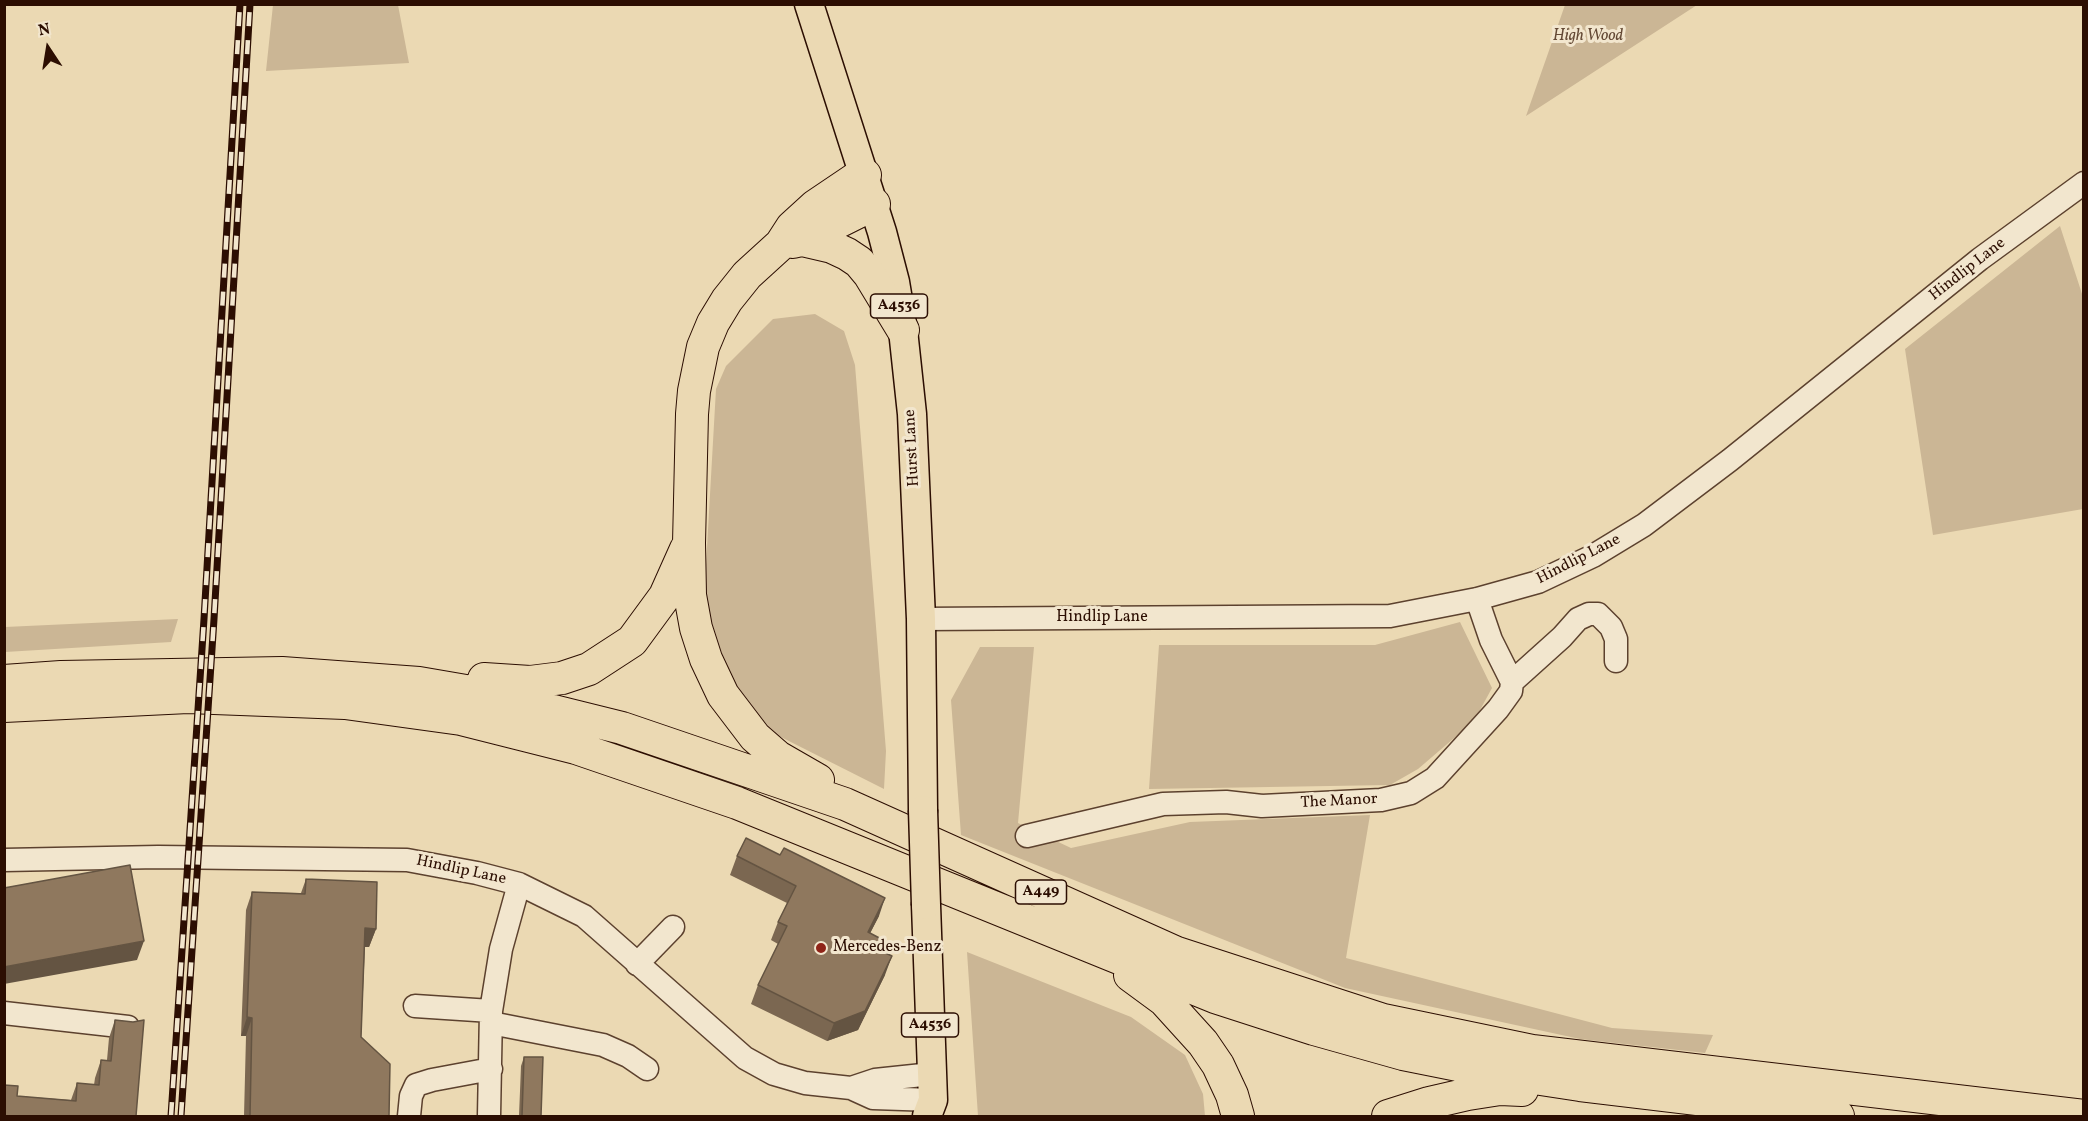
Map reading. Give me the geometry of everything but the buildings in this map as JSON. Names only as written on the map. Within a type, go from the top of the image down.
[{"type":"highway","points":[[845,804],[813,776],[778,757],[755,737],[723,695],[706,659],[696,628],[690,595],[688,543],[692,414],[703,347],[713,323],[727,300],[747,275],[869,189]]},
{"type":"highway","points":[[791,242],[832,247],[859,262],[869,274],[903,330]]},
{"type":"highway","points":[[419,683],[485,679],[530,682],[562,678],[589,669],[632,641],[665,596],[688,543]]},
{"type":"highway","name":"A449","points":[[4,681],[61,677],[282,673],[419,683],[489,695],[622,728],[845,804],[1177,953],[1383,1020],[1532,1051],[2084,1116]]},
{"type":"highway","name":"A449","points":[[4,706],[199,697],[345,703],[461,719],[576,748],[737,803],[1215,997],[1325,1032],[1403,1054],[1488,1071],[1580,1085],[1838,1116]]},
{"type":"highway","points":[[1102,952],[1164,1000],[1203,1043],[1218,1065],[1232,1095],[1238,1116]]},
{"type":"highway","points":[[1388,1116],[1468,1094],[1500,1089],[1523,1090],[1580,1085]]},
{"type":"main road","name":"Hurst Lane","points":[[810,4],[869,189],[895,282],[903,330],[912,414],[921,619],[923,810],[933,1102]]},
{"type":"street","name":"Hindlip Lane","points":[[921,619],[1390,616],[1477,599],[1538,582],[1593,556],[1644,525],[1730,460],[1980,259],[2084,183]]},
{"type":"street","points":[[1477,599],[1491,640],[1512,682],[1562,637],[1578,619],[1589,614],[1598,614],[1611,627],[1616,639],[1616,661]]},
{"type":"street","name":"The Manor","points":[[1027,836],[1163,804],[1226,802],[1262,806],[1381,800],[1411,793],[1435,778],[1498,709],[1511,691],[1512,682]]},
{"type":"street","name":"Hindlip Lane","points":[[4,860],[158,857],[407,860],[477,873],[519,884],[584,916],[745,1058],[759,1067],[797,1082],[822,1086],[851,1088],[875,1080],[933,1102]]},
{"type":"street","points":[[489,1116],[491,1017],[501,949],[519,884]]},
{"type":"street","points":[[637,964],[673,927]]},
{"type":"street","points":[[416,1006],[491,1017],[603,1045],[628,1056],[647,1069]]},
{"type":"street","points":[[4,1013],[128,1027]]},
{"type":"street","points":[[409,1116],[411,1096],[416,1085],[491,1069]]},
{"type":"street","name":"Hindlip Lane","points":[[851,1088],[878,1107],[933,1102]]},
{"type":"green space","name":"High Wood","points":[[1565,4],[1697,5],[1526,116]]},
{"type":"green space","points":[[273,5],[398,5],[409,63],[266,71]]},
{"type":"green space","points":[[2060,226],[2083,297],[2083,509],[1933,535],[1905,349]]},
{"type":"green space","points":[[815,314],[844,331],[855,365],[886,751],[884,789],[773,733],[732,684],[704,600],[716,389],[726,366],[773,319]]},
{"type":"green space","points":[[178,619],[171,642],[5,652],[5,627]]},
{"type":"green space","points":[[1460,622],[1492,688],[1474,721],[1418,769],[1390,785],[1149,789],[1159,645],[1375,645]]},
{"type":"green space","points":[[980,647],[1034,647],[1018,823],[1071,848],[1190,822],[1370,815],[1346,958],[1612,1028],[1713,1035],[1705,1053],[1580,1039],[1345,988],[961,835],[951,700]]},
{"type":"green space","points":[[967,952],[1131,1017],[1185,1055],[1203,1094],[1205,1116],[978,1116]]},
{"type":"railway","points":[[171,1116],[204,619],[240,4]]},
{"type":"railway","points":[[181,1116],[214,619],[250,4]]},
{"type":"place","name":"Mercedes-Benz","points":[[821,948]]}]
